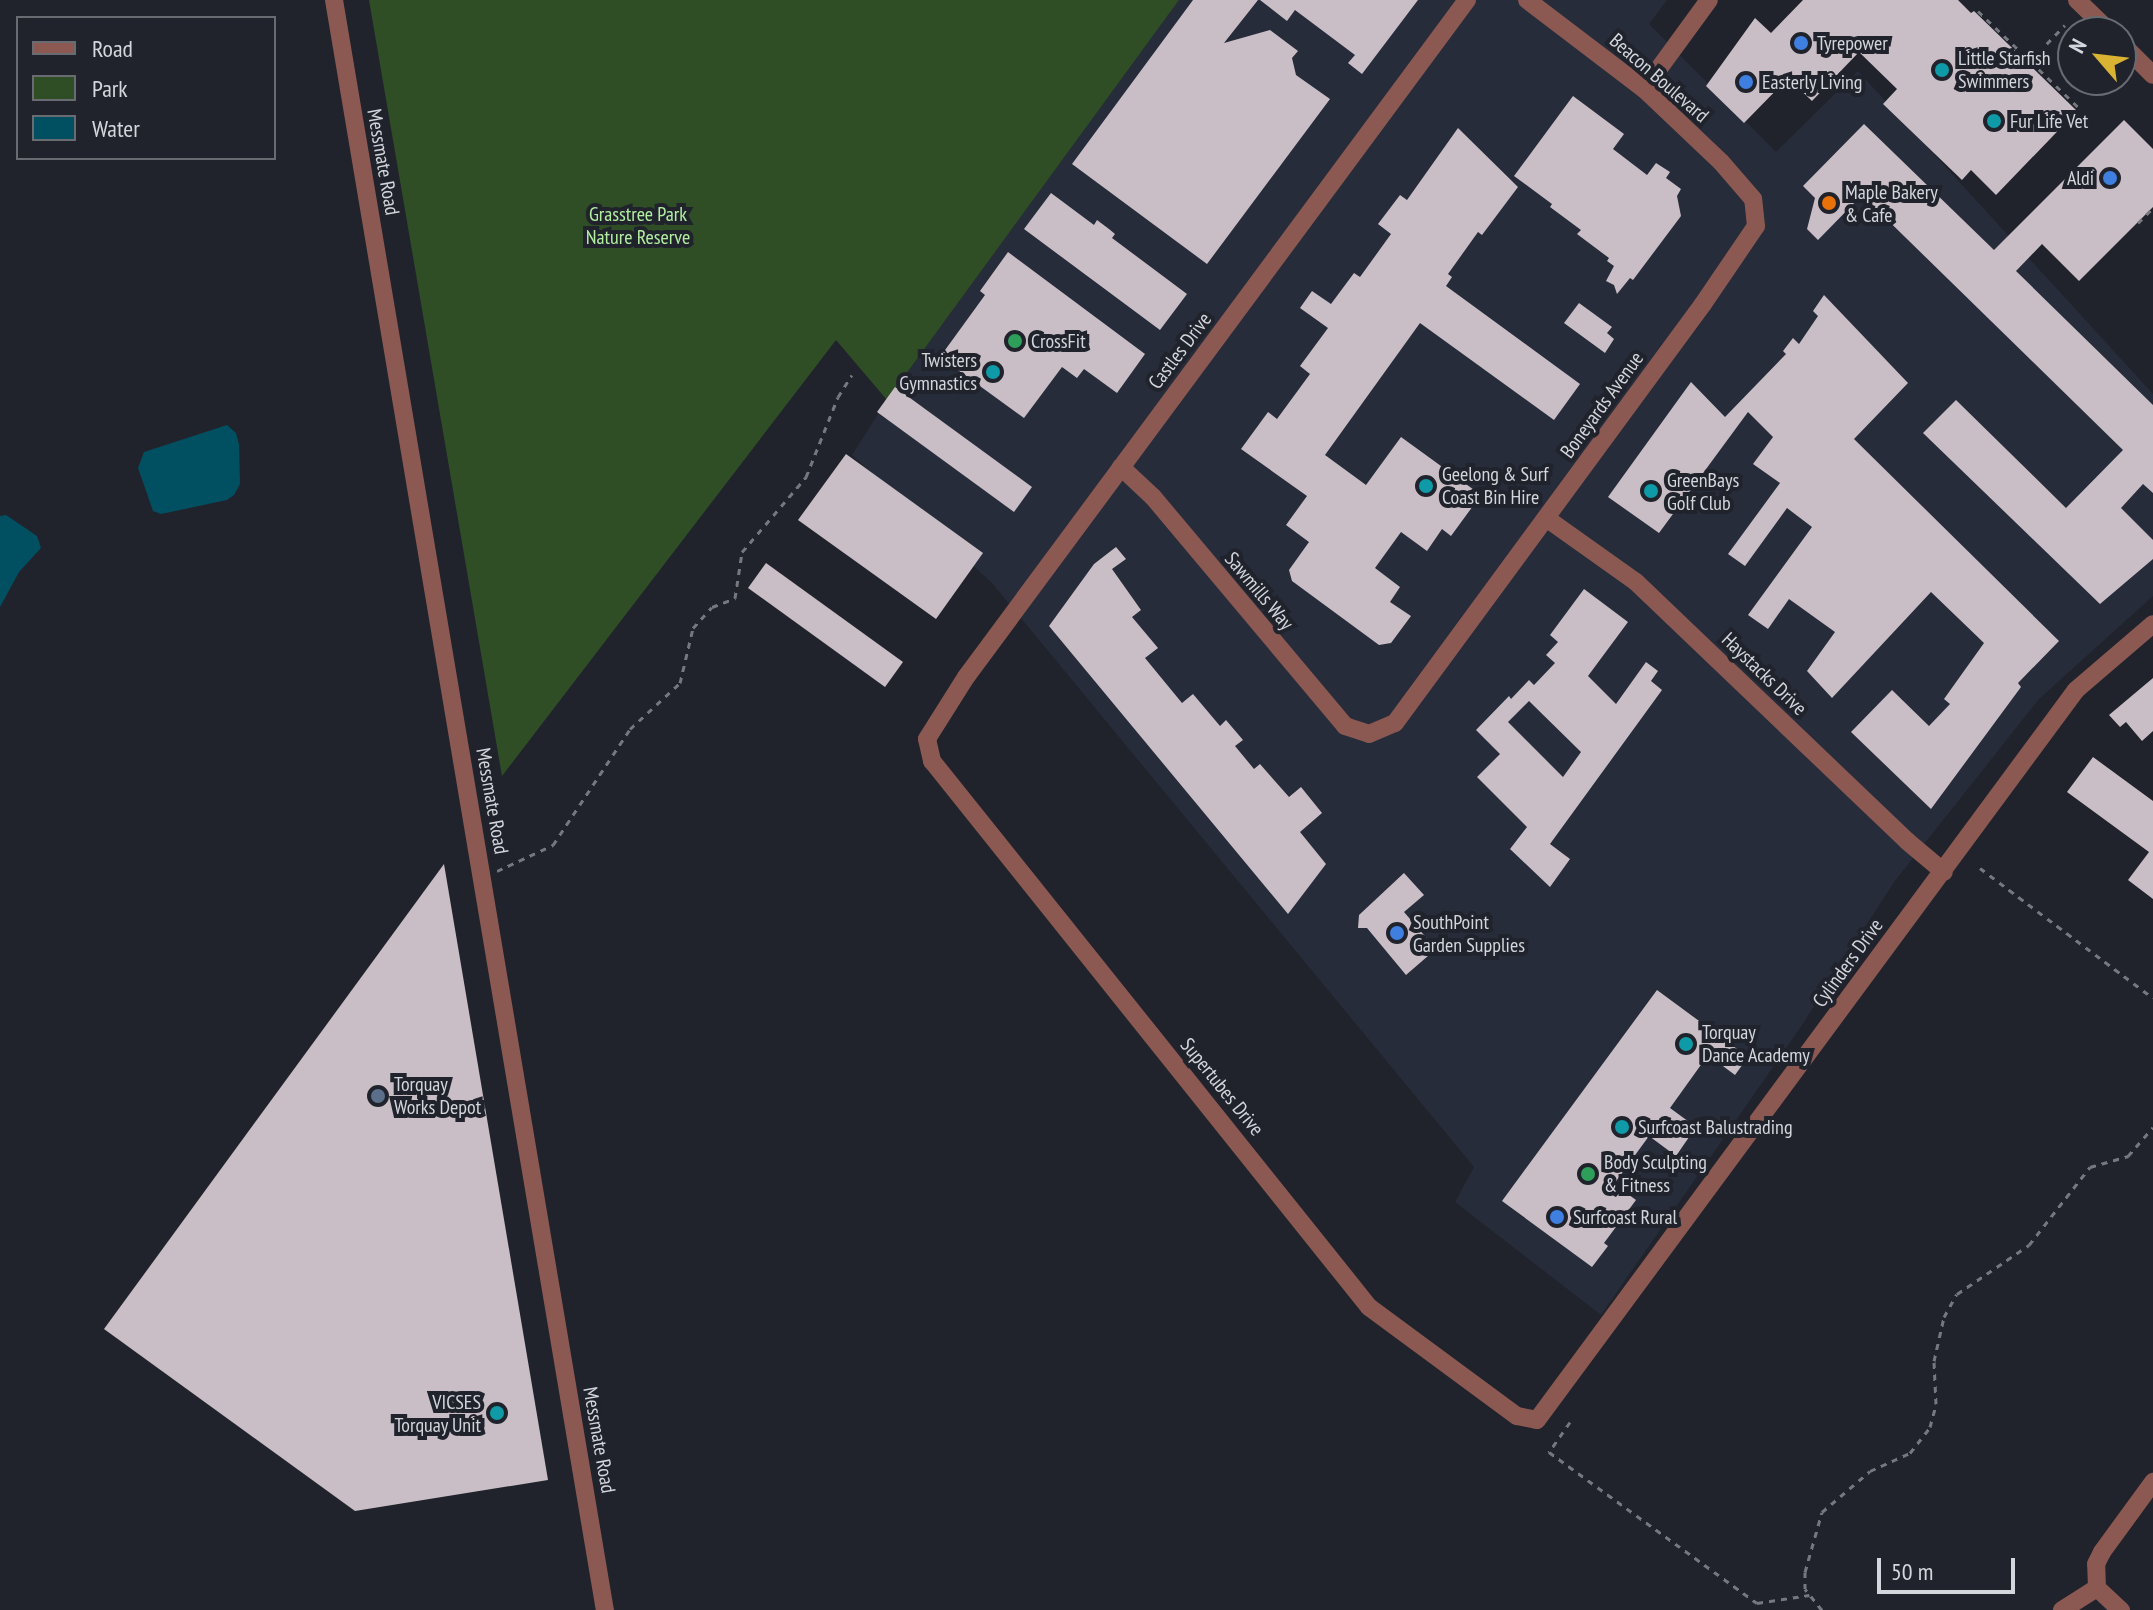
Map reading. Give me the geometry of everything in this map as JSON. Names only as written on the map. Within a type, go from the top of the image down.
[{"type":"street","name":"Messmate Road","points":[[334,0],[605,1610]]},
{"type":"street","name":"Castles Drive","points":[[930,730],[1467,0]]},
{"type":"street","name":"Beacon Boulevard","points":[[1527,0],[1644,89],[1721,162],[1753,199]]},
{"type":"street","points":[[1644,89],[1709,0]]},
{"type":"street","points":[[2077,0],[2094,16]]},
{"type":"street","points":[[2137,59],[2153,75]]},
{"type":"street","name":"Boneyards Avenue","points":[[1369,734],[1395,723],[1746,244],[1756,226],[1753,199]]},
{"type":"street","name":"Sawmills Way","points":[[1121,467],[1153,497],[1345,726],[1369,734]]},
{"type":"street","name":"Haystacks Drive","points":[[1546,518],[1636,582],[1907,841],[1944,872]]},
{"type":"street","name":"Cylinders Drive","points":[[1537,1420],[2076,690],[2153,624]]},
{"type":"street","name":"Supertubes Drive","points":[[930,730],[927,739],[932,761],[1369,1307],[1517,1416],[1537,1420]]},
{"type":"street","points":[[2121,1610],[2097,1588],[2096,1564],[2153,1482]]},
{"type":"street","points":[[2062,1610],[2097,1588]]},
{"type":"path","points":[[1978,11],[2078,107]]},
{"type":"path","points":[[2030,61],[2057,33]]},
{"type":"path","points":[[2138,223],[2153,208]]},
{"type":"path","points":[[482,874],[501,870],[553,845],[630,729],[680,683],[693,628],[712,607],[735,598],[742,552],[806,477],[838,397],[852,375]]},
{"type":"path","points":[[1980,868],[2153,998]]},
{"type":"path","points":[[1822,1610],[1805,1589],[1805,1572],[1822,1512],[1870,1471],[1910,1453],[1930,1427],[1936,1404],[1934,1361],[1944,1317],[1957,1294],[2029,1245],[2090,1167],[2128,1156],[2153,1127]]},
{"type":"path","points":[[1570,1422],[1549,1452],[1719,1576],[1757,1603],[1809,1595]]},
{"type":"shaded area","points":[[1179,0],[1667,0],[1649,24],[1776,152],[1858,71],[2153,394],[2153,596],[2039,699],[1894,882],[1800,1028],[1601,1315],[1455,1202],[1474,1167],[992,583],[852,455],[887,400]]},
{"type":"green space","name":"Grasstree Park Nature Reserve","points":[[369,0],[1179,0],[887,400],[836,340],[502,776]]},
{"type":"water","points":[[227,425],[236,433],[239,445],[240,484],[234,495],[227,500],[161,514],[153,511],[138,468],[144,452]]},
{"type":"water","points":[[6,515],[37,536],[41,548],[19,572],[0,607],[0,516]]},
{"type":"building","points":[[1193,0],[1258,0],[1224,43],[1270,30],[1298,51],[1292,58],[1296,75],[1330,99],[1207,264],[1072,164]]},
{"type":"building","points":[[1260,0],[1418,0],[1362,74],[1348,63],[1355,55],[1295,10],[1287,21]]},
{"type":"building","points":[[1803,0],[1958,0],[1971,13],[1974,11],[2057,92],[2057,96],[2062,96],[2077,111],[1996,195],[1971,170],[1962,180],[1883,104],[1897,89],[1859,52],[1812,101],[1788,78],[1744,123],[1706,86],[1755,18],[1771,33]]},
{"type":"building","points":[[1573,96],[1624,134],[1613,149],[1647,175],[1656,163],[1670,172],[1666,178],[1681,189],[1677,196],[1681,216],[1633,280],[1630,278],[1617,294],[1614,285],[1606,281],[1614,266],[1607,261],[1609,258],[1577,234],[1581,230],[1550,207],[1552,204],[1514,176]]},
{"type":"building","points":[[2124,120],[2153,149],[2153,207],[2079,281],[2042,244],[2016,271],[2153,405],[2153,493],[2143,484],[2121,508],[2153,540],[2153,559],[2100,604],[1923,433],[1956,400],[2066,508],[2123,450],[1862,195],[1818,240],[1807,229],[1815,198],[1803,186],[1864,124],[1994,250]]},
{"type":"building","points":[[1458,128],[1518,187],[1482,235],[1478,232],[1448,274],[1452,277],[1446,286],[1580,384],[1554,420],[1420,323],[1325,455],[1366,485],[1401,437],[1481,495],[1451,536],[1442,529],[1427,551],[1401,532],[1375,568],[1400,587],[1390,602],[1411,616],[1391,643],[1379,645],[1292,581],[1289,570],[1309,542],[1286,525],[1307,496],[1241,449],[1268,412],[1277,419],[1310,374],[1300,366],[1328,328],[1300,308],[1312,291],[1331,304],[1354,273],[1360,277],[1391,234],[1378,224],[1400,195],[1407,200]]},
{"type":"building","points":[[1051,193],[1094,225],[1097,220],[1115,234],[1112,238],[1187,294],[1160,330],[1024,229]]},
{"type":"building","points":[[1008,252],[1145,354],[1117,393],[1084,369],[1077,378],[1062,367],[1024,418],[940,357],[985,295],[980,291]]},
{"type":"building","points":[[1824,295],[1908,383],[1854,439],[2059,641],[2018,683],[2021,687],[1931,809],[1851,732],[1892,690],[1929,726],[1950,704],[1944,699],[1984,643],[1931,592],[1832,698],[1807,671],[1835,632],[1789,599],[1768,629],[1748,615],[1812,527],[1787,508],[1745,566],[1728,554],[1780,483],[1753,464],[1773,437],[1748,412],[1659,533],[1608,497],[1691,382],[1725,417],[1786,354],[1783,351],[1793,338],[1799,344],[1818,316],[1813,311]]},
{"type":"building","points":[[1579,303],[1612,327],[1607,333],[1614,339],[1605,353],[1564,323]]},
{"type":"building","points":[[895,387],[1032,487],[1014,512],[877,412]]},
{"type":"building","points":[[846,454],[983,553],[936,619],[798,520]]},
{"type":"building","points":[[1116,547],[1126,559],[1112,569],[1141,610],[1132,617],[1158,648],[1145,658],[1182,703],[1193,694],[1220,726],[1226,720],[1243,740],[1235,746],[1254,769],[1260,764],[1289,797],[1301,787],[1322,813],[1300,832],[1326,864],[1288,914],[1049,626],[1094,564]]},
{"type":"building","points":[[766,563],[903,662],[885,687],[748,588]]},
{"type":"building","points":[[1584,589],[1628,622],[1588,676],[1616,704],[1646,662],[1658,671],[1651,681],[1662,690],[1550,844],[1570,859],[1550,887],[1510,849],[1527,827],[1477,777],[1500,754],[1476,730],[1509,696],[1511,699],[1529,680],[1534,685],[1555,663],[1546,655],[1558,642],[1550,635]],"holes":[[[1529,701],[1581,752],[1563,777],[1508,722]]]},
{"type":"building","points":[[2153,678],[2153,731],[2142,741],[2126,722],[2120,727],[2109,715]]},
{"type":"building","points":[[2093,757],[2153,801],[2153,899],[2128,880],[2149,852],[2067,792]]},
{"type":"building","name":"Torquay Works Depot","points":[[444,864],[548,1480],[355,1511],[104,1329]]},
{"type":"building","name":"SouthPoint Garden Supplies","points":[[1404,873],[1424,895],[1404,912],[1436,949],[1406,975],[1367,928],[1358,928],[1359,915]]},
{"type":"building","points":[[1657,990],[1748,1057],[1735,1075],[1708,1055],[1670,1108],[1696,1127],[1676,1156],[1649,1136],[1614,1184],[1636,1200],[1604,1243],[1608,1246],[1592,1267],[1502,1201]]},
{"type":"place","name":"Tyrepower","points":[[1801,43]]},
{"type":"place","name":"Little Starfish Swimmers","points":[[1942,70]]},
{"type":"place","name":"Easterly Living","points":[[1746,82]]},
{"type":"place","name":"Fur Life Vet","points":[[1994,121]]},
{"type":"place","name":"Aldi","points":[[2110,178]]},
{"type":"place","name":"Maple Bakery & Cafe","points":[[1829,203]]},
{"type":"place","name":"CrossFit","points":[[1015,341]]},
{"type":"place","name":"Twisters Gymnastics","points":[[993,372]]},
{"type":"place","name":"Geelong & Surf Coast Bin Hire","points":[[1426,486]]},
{"type":"place","name":"GreenBays Golf Club","points":[[1651,491]]},
{"type":"place","name":"SouthPoint Garden Supplies","points":[[1397,933]]},
{"type":"place","name":"Torquay Dance Academy","points":[[1686,1044]]},
{"type":"place","name":"Torquay Works Depot","points":[[378,1096]]},
{"type":"place","name":"Surfcoast Balustrading","points":[[1622,1127]]},
{"type":"place","name":"Body Sculpting & Fitness","points":[[1588,1174]]},
{"type":"place","name":"Surfcoast Rural","points":[[1557,1217]]},
{"type":"place","name":"VICSES Torquay Unit","points":[[497,1413]]}]
